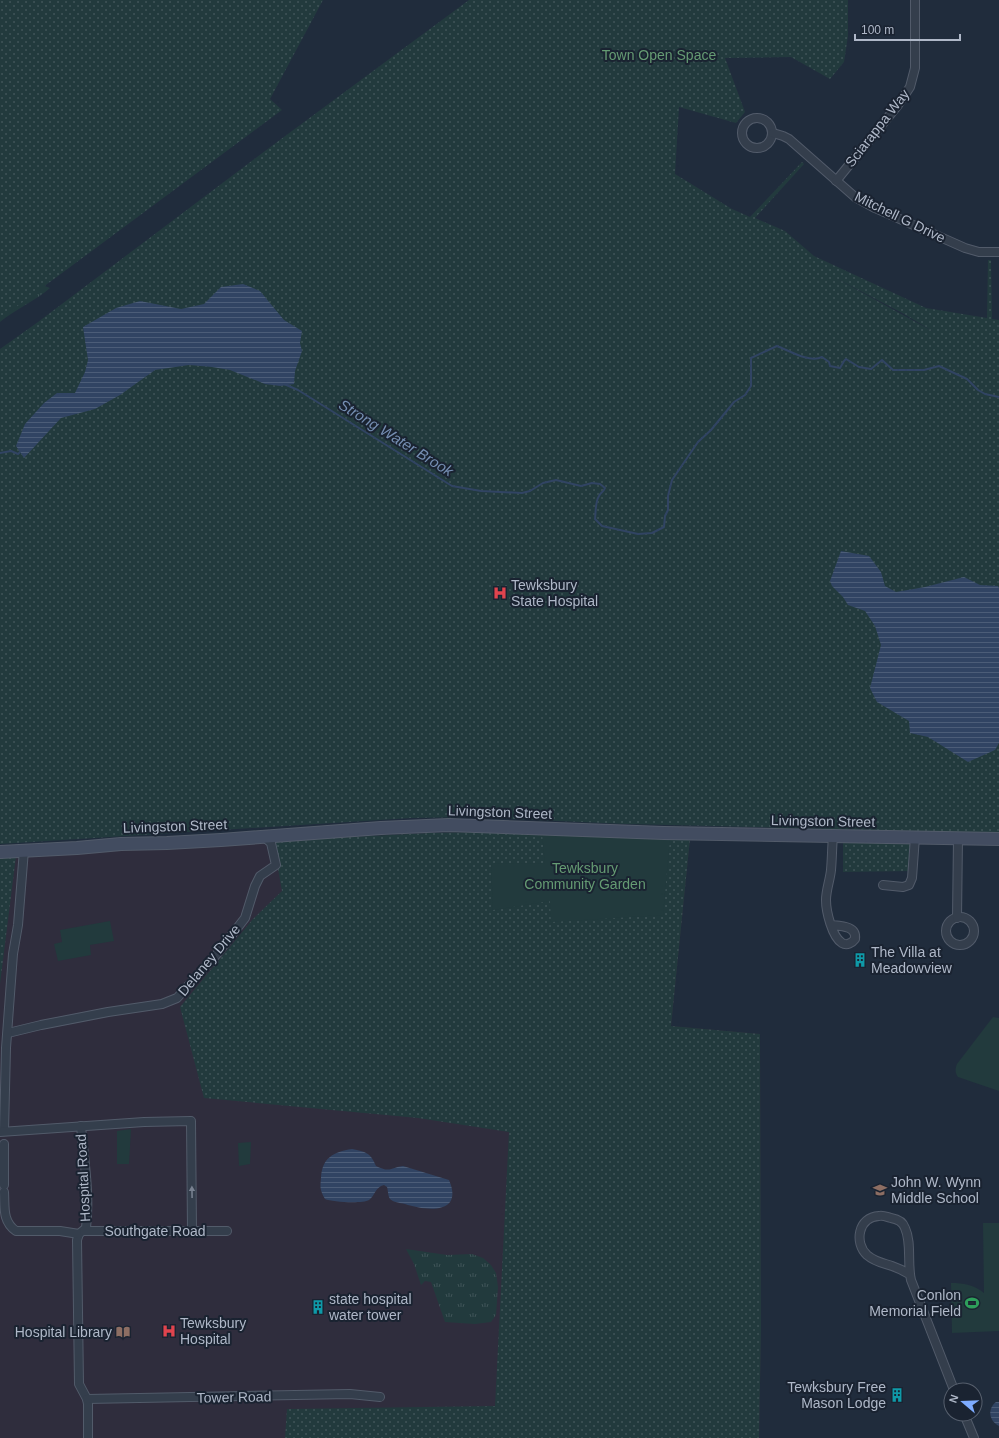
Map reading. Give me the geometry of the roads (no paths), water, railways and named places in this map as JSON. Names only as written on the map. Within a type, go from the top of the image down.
[{"type":"street","name":"Sciarappa Way","points":[[836,181],[894,110],[910,87],[915,68],[915,0]]},
{"type":"street","name":"Mitchell G Drive","points":[[773,133],[784,136],[788,139],[855,197],[864,202],[936,236],[972,250],[999,252]]},
{"type":"street","name":"Livingston Street","points":[[0,852],[264,837],[381,828],[453,825],[616,832],[999,839]]},
{"type":"street","points":[[831,925],[826,901],[831,871],[833,836]]},
{"type":"street","name":"Delaney Drive","points":[[8,1033],[108,1012],[162,1004],[177,998],[217,954],[245,918],[260,876],[276,865],[271,843],[264,837]]},
{"type":"street","points":[[883,885],[902,887],[909,885],[912,878],[915,837]]},
{"type":"street","points":[[957,918],[958,838]]},
{"type":"street","points":[[24,850],[18,925],[13,954],[2,1132],[191,1120],[192,1231]]},
{"type":"street","name":"Hospital Road","points":[[81,1126],[87,1197],[87,1223],[86,1228],[81,1232],[77,1240],[79,1384],[87,1399],[89,1410],[88,1438]]},
{"type":"street","name":"Southgate Road","points":[[4,1144],[5,1215],[8,1224],[16,1231],[227,1231]]},
{"type":"street","points":[[910,1274],[892,1266],[880,1263],[868,1256],[861,1248],[859,1236],[862,1225],[869,1219],[878,1216],[887,1217],[900,1221],[905,1228],[908,1238],[910,1274],[951,1382]]},
{"type":"street","name":"Tower Road","points":[[87,1399],[350,1394],[380,1397]]},
{"type":"street","points":[[967,1422],[974,1438]]},
{"type":"water","points":[[243,284],[260,291],[284,320],[302,331],[300,343],[302,351],[295,371],[294,384],[280,386],[265,384],[230,370],[212,367],[189,365],[155,370],[120,395],[95,409],[61,418],[24,458],[16,446],[25,424],[44,403],[57,393],[75,393],[85,372],[88,360],[83,327],[116,308],[140,301],[181,309],[204,304],[221,287]]},
{"type":"water","points":[[841,551],[869,556],[881,572],[885,586],[896,592],[925,587],[964,577],[980,585],[998,586],[999,743],[995,750],[968,762],[928,737],[910,733],[909,721],[877,702],[870,688],[881,645],[875,626],[865,611],[848,605],[843,597],[832,586],[830,581]]},
{"type":"water","points":[[352,1149],[367,1153],[372,1158],[376,1166],[381,1168],[390,1169],[403,1166],[449,1180],[452,1191],[451,1200],[447,1205],[440,1208],[432,1209],[414,1206],[391,1200],[387,1187],[384,1185],[377,1190],[369,1200],[365,1201],[347,1202],[325,1199],[321,1191],[321,1187],[322,1171],[326,1161],[334,1154]]},
{"type":"water","points":[[996,1402],[999,1402],[999,1426],[993,1421],[990,1415],[991,1408]]},
{"type":"waterway","name":"Strong Water Brook","points":[[284,384],[298,390],[452,486],[481,491],[522,493],[530,491],[543,483],[556,480],[581,486],[592,483],[600,484],[605,488],[597,501],[595,519],[602,526],[638,534],[652,533],[664,527],[665,516],[668,510],[668,496],[672,480],[698,442],[711,430],[734,402],[745,395],[751,386],[751,358],[777,346],[811,359],[822,357],[829,362],[830,366],[840,368],[846,359],[859,367],[871,369],[882,360],[893,370],[924,370],[939,366],[967,379],[978,390],[985,394],[999,397]]},
{"type":"waterway","name":"Strong Water Brook","points":[[0,453],[11,451],[18,454],[20,452]]},
{"type":"place","name":"Tewksbury State Hospital","points":[[500,593]]},
{"type":"place","name":"The Villa at Meadowview","points":[[860,960]]},
{"type":"place","name":"John W. Wynn Middle School","points":[[880,1190]]},
{"type":"place","name":"Conlon Memorial Field","points":[[972,1303]]},
{"type":"place","name":"state hospital water tower","points":[[318,1307]]},
{"type":"place","name":"Tewksbury Hospital","points":[[169,1331]]},
{"type":"place","name":"Hospital Library","points":[[123,1332]]},
{"type":"place","name":"Tewksbury Free Mason Lodge","points":[[897,1395]]},
{"type":"park label","name":"Town Open Space","points":[[659,55]]},
{"type":"park label","name":"Tewksbury Community Garden","points":[[585,876]]}]
